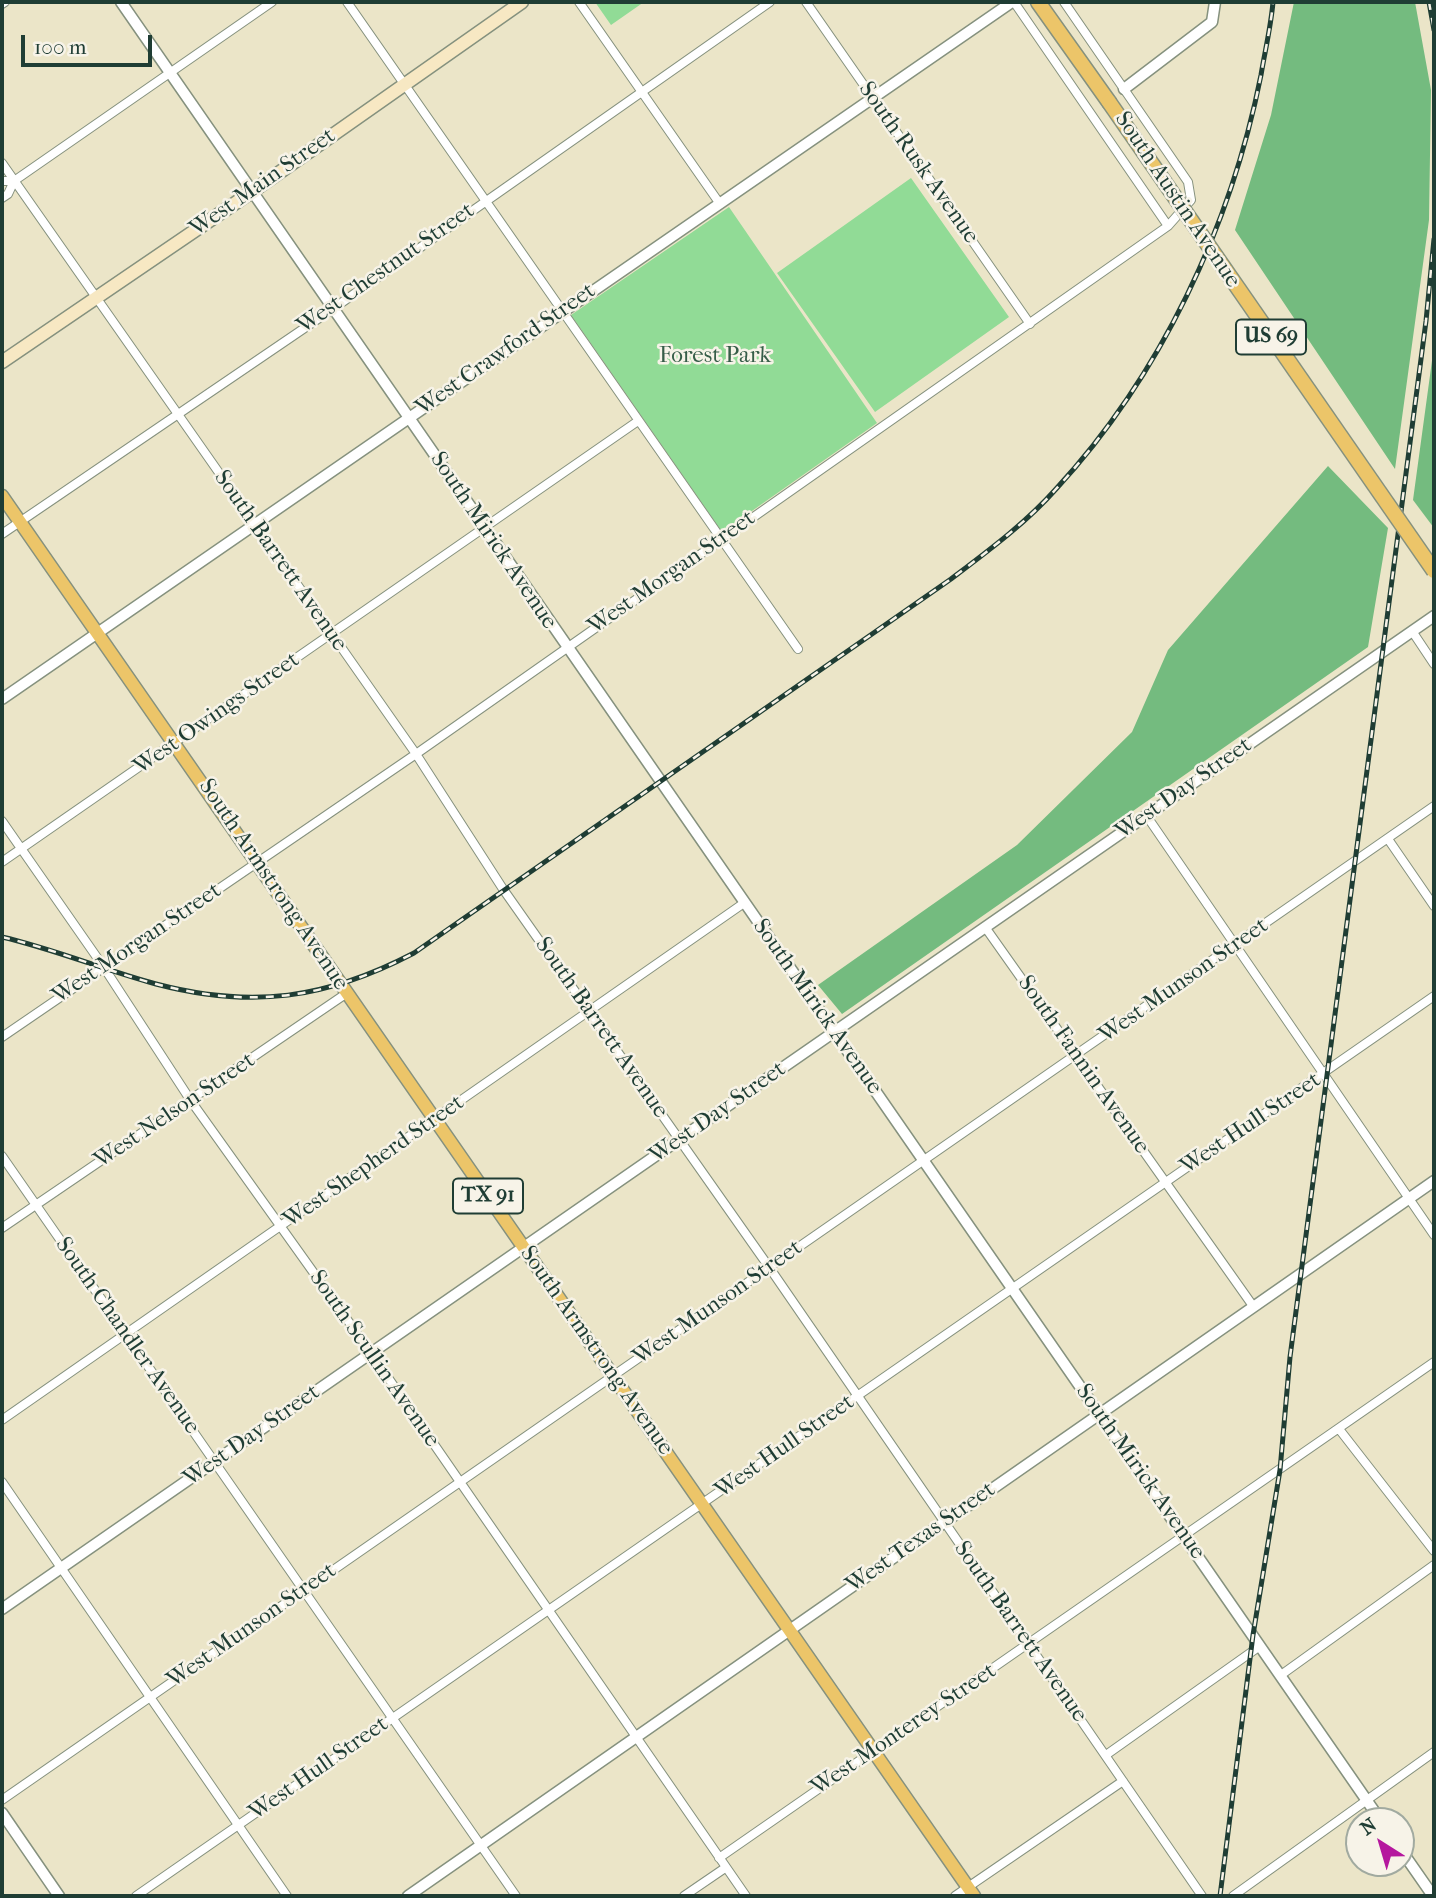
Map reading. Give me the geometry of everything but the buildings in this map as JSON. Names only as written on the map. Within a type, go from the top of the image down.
[{"type":"highway","name":"South Austin Avenue","points":[[1038,2],[1434,571]]},
{"type":"main road","name":"West Main Street","points":[[2,362],[253,191],[403,83],[522,2]]},
{"type":"main road","name":"South Armstrong Avenue","points":[[2,496],[971,1892]]},
{"type":"street","name":"South Mirick Avenue","points":[[121,2],[1098,1414],[1185,1533],[1371,1807]]},
{"type":"street","points":[[2,198],[9,194],[14,181],[272,2]]},
{"type":"street","points":[[347,2],[798,649]]},
{"type":"street","points":[[579,2],[720,204]]},
{"type":"street","name":"West Chestnut Street","points":[[2,534],[176,413],[334,308],[485,199],[770,2]]},
{"type":"street","name":"South Rusk Avenue","points":[[806,2],[1030,324]]},
{"type":"street","points":[[1013,2],[1168,226]]},
{"type":"street","name":"West Crawford Street","points":[[2,699],[1013,2]]},
{"type":"street","points":[[1064,2],[1124,89],[1212,22],[1215,2]]},
{"type":"street","name":"West Morgan Street","points":[[2,1037],[416,754],[1168,226],[1191,200],[1188,182],[1124,89]]},
{"type":"street","name":"South Barrett Avenue","points":[[2,163],[416,754],[503,889],[769,1267],[1202,1896]]},
{"type":"street","points":[[2,181],[14,181]]},
{"type":"street","name":"West Owings Street","points":[[2,862],[638,421]]},
{"type":"street","name":"West Day Street","points":[[2,1609],[1434,616]]},
{"type":"street","points":[[1412,631],[1434,664]]},
{"type":"street","name":"West Munson Street","points":[[2,1800],[769,1267],[926,1162],[1434,806]]},
{"type":"street","points":[[1146,816],[1434,1235]]},
{"type":"street","name":"South Scullin Avenue","points":[[2,821],[103,966],[191,1101],[371,1353],[746,1896]]},
{"type":"street","points":[[1388,838],[1434,906]]},
{"type":"street","name":"West Shepherd Street","points":[[2,1420],[744,903]]},
{"type":"street","name":"South Fannin Avenue","points":[[985,927],[1253,1306]]},
{"type":"street","name":"West Nelson Street","points":[[2,1228],[347,993]]},
{"type":"street","name":"West Hull Street","points":[[135,1896],[1434,996]]},
{"type":"street","name":"South Chandler Avenue","points":[[2,1156],[516,1896]]},
{"type":"street","name":"West Texas Street","points":[[408,1896],[1434,1181]]},
{"type":"street","name":"West Monterey Street","points":[[719,1857],[1434,1362]]},
{"type":"street","points":[[1339,1429],[1433,1548]]},
{"type":"street","points":[[2,1482],[287,1896]]},
{"type":"street","points":[[1281,1675],[1434,1565]]},
{"type":"street","points":[[1106,1755],[1261,1646]]},
{"type":"street","points":[[1233,1896],[1368,1802],[1434,1752]]},
{"type":"street","points":[[955,1896],[971,1892],[1123,1781]]},
{"type":"street","points":[[2,1814],[59,1896]]},
{"type":"street","points":[[684,1896],[725,1868]]},
{"type":"street","points":[[1415,1870],[1433,1896]]},
{"type":"street","points":[[1250,1896],[1252,1884]]},
{"type":"green space","points":[[595,2],[644,2],[611,25]]},
{"type":"green space","points":[[1294,2],[1415,2],[1431,90],[1429,220],[1395,469],[1235,230],[1271,115]]},
{"type":"green space","points":[[911,178],[1009,317],[875,412],[777,273]]},
{"type":"green space","name":"Forest Park","points":[[729,207],[877,423],[722,532],[571,315]]},
{"type":"green space","points":[[1434,346],[1434,528],[1413,500]]},
{"type":"green space","points":[[1328,466],[1388,528],[1368,647],[842,1014],[818,985],[1017,845],[1132,732],[1168,650]]},
{"type":"railway","points":[[2,937],[156,984],[224,996],[257,997],[319,990],[382,969],[414,953],[951,579],[1019,525],[1056,489],[1094,445],[1159,348],[1187,296],[1231,187],[1261,75],[1273,2]]},
{"type":"railway","points":[[1429,2],[1434,30]]},
{"type":"railway","points":[[1220,1896],[1253,1635],[1280,1470],[1290,1357],[1426,321],[1434,239]]}]
